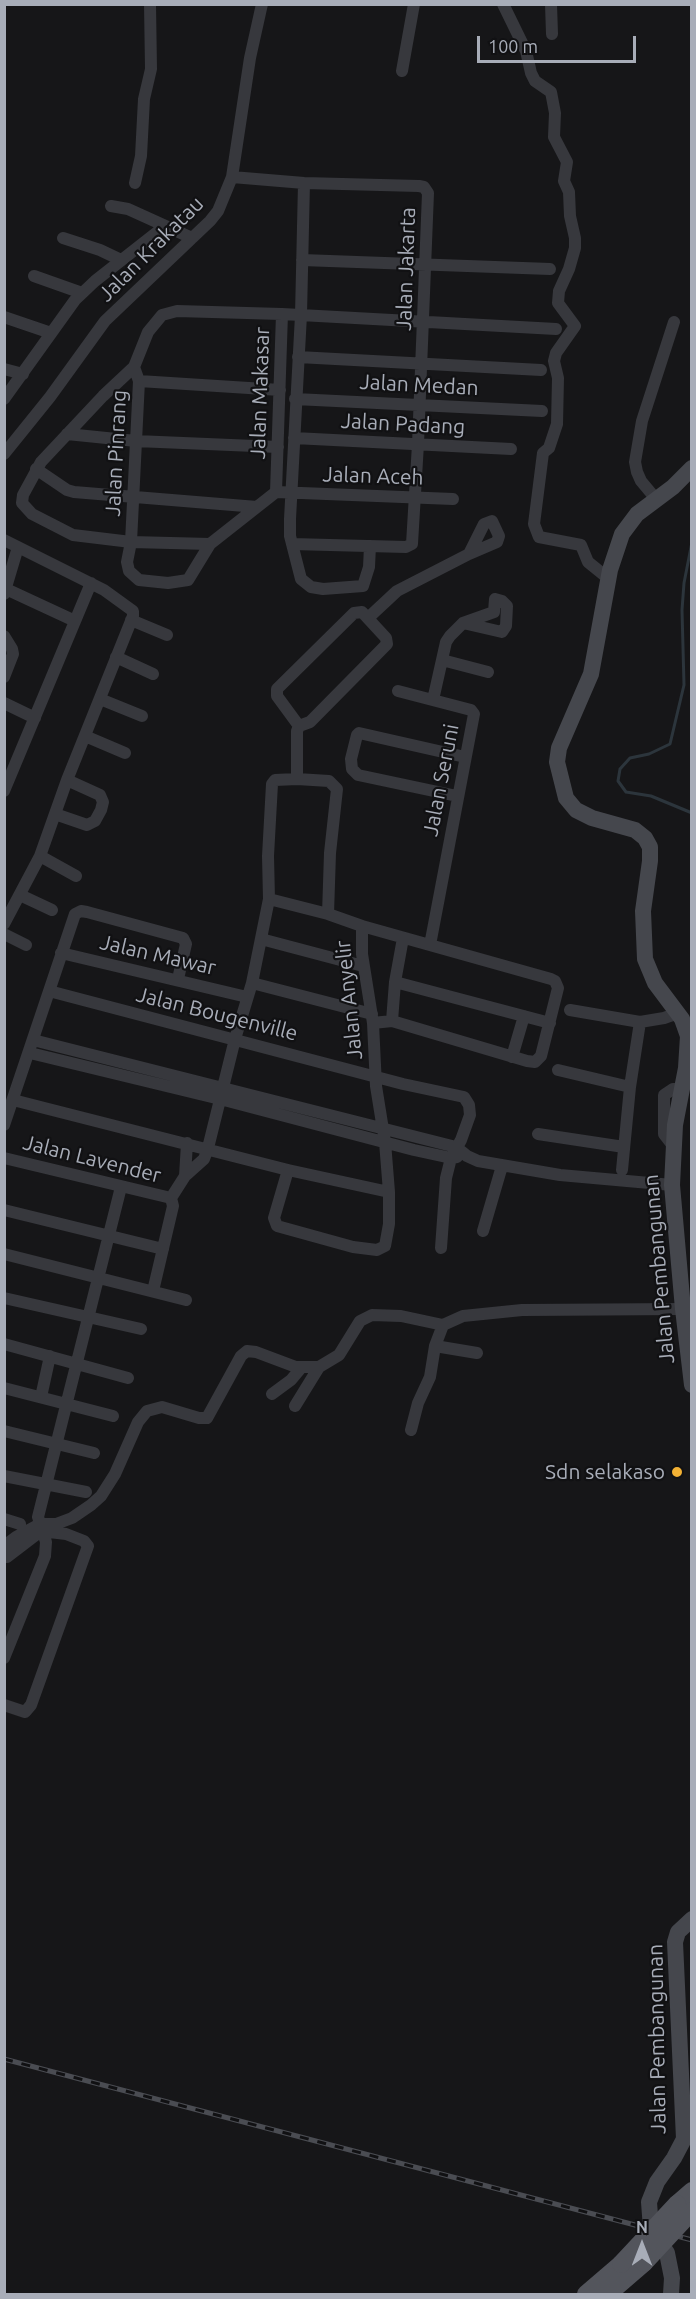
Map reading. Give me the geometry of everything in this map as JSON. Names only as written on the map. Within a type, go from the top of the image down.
[{"type":"main road","points":[[608,2295],[644,2263],[684,2207],[692,2191]]},
{"type":"main road","points":[[586,2295],[684,2207]]},
{"type":"street","points":[[135,183],[141,156],[144,99],[151,69],[150,4]]},
{"type":"street","name":"Jalan Krakatau","points":[[4,454],[51,398],[105,321],[218,211],[232,177],[250,58],[262,4]]},
{"type":"street","points":[[402,71],[414,4]]},
{"type":"street","points":[[503,4],[526,51],[531,73],[536,81],[551,92],[555,113],[554,137],[567,162],[564,181],[569,192],[570,216],[575,238],[575,248],[559,291],[558,303],[575,326],[556,353],[554,361],[558,378],[557,424],[549,448],[543,453],[534,524],[539,537],[581,545],[588,562],[609,579]]},
{"type":"street","points":[[551,4],[552,34]]},
{"type":"street","name":"Jalan Jakarta","points":[[232,177],[304,183],[424,187],[427,189],[426,265],[413,538],[410,546],[406,547],[370,546]]},
{"type":"street","name":"Jalan Makasar","points":[[304,183],[301,315],[295,399],[290,536],[301,579],[311,587],[323,590],[365,585],[370,546]]},
{"type":"street","points":[[111,206],[128,209],[192,238]]},
{"type":"street","points":[[4,399],[82,293],[165,226]]},
{"type":"street","points":[[63,238],[100,250],[121,260]]},
{"type":"street","points":[[302,260],[549,269]]},
{"type":"street","points":[[34,276],[82,293]]},
{"type":"street","points":[[282,314],[167,312],[162,315],[148,332],[134,367],[67,434],[36,469],[23,495],[24,507],[32,514],[73,535],[132,542],[210,544],[276,492],[291,492]]},
{"type":"street","name":"Jalan Makasar","points":[[276,492],[282,314],[301,315]]},
{"type":"street","points":[[301,315],[556,329]]},
{"type":"street","points":[[4,317],[51,333]]},
{"type":"street","points":[[656,499],[641,481],[636,472],[635,462],[642,421],[674,322]]},
{"type":"street","points":[[298,357],[541,370]]},
{"type":"street","name":"Jalan Pinrang","points":[[134,367],[139,381],[129,571],[133,577],[147,582],[168,584],[183,582],[192,577],[210,544]]},
{"type":"street","points":[[4,369],[23,374]]},
{"type":"street","points":[[139,381],[280,390]]},
{"type":"street","name":"Jalan Medan","points":[[295,399],[542,411]]},
{"type":"street","points":[[4,431],[16,438]]},
{"type":"street","points":[[67,434],[136,441],[278,447]]},
{"type":"street","name":"Jalan Padang","points":[[294,438],[511,449]]},
{"type":"street","name":"Jalan Pembangunan","points":[[692,468],[680,481],[636,514],[617,544],[591,674],[559,748],[557,762],[566,798],[576,810],[592,818],[635,830],[648,843],[650,861],[643,911],[645,959],[650,974],[659,990],[678,1013],[688,1036],[686,1068],[676,1114],[672,1185],[682,1309],[692,1385]]},
{"type":"street","points":[[36,469],[67,490],[74,492],[257,507]]},
{"type":"street","name":"Jalan Aceh","points":[[291,492],[453,499]]},
{"type":"street","points":[[4,540],[91,583],[133,611],[40,856],[4,924]]},
{"type":"street","points":[[292,544],[370,546]]},
{"type":"street","points":[[18,547],[5,591],[75,621]]},
{"type":"street","points":[[368,618],[397,591],[469,554]]},
{"type":"street","points":[[4,791],[91,583]]},
{"type":"street","points":[[362,612],[386,638],[387,644],[310,722],[299,726],[277,696],[277,689],[354,613],[362,612]]},
{"type":"street","points":[[131,620],[167,635]]},
{"type":"street","name":"Jalan Seruni","points":[[429,945],[473,712],[433,700],[446,642],[463,623]]},
{"type":"street","points":[[4,636],[12,649],[4,676]]},
{"type":"street","points":[[116,657],[153,674]]},
{"type":"street","points":[[442,660],[488,672]]},
{"type":"street","points":[[398,691],[433,700]]},
{"type":"street","points":[[100,699],[142,716]]},
{"type":"street","points":[[4,704],[35,718]]},
{"type":"street","points":[[297,779],[297,731],[299,726]]},
{"type":"street","points":[[458,796],[358,775],[352,769],[351,759],[359,733],[465,757]]},
{"type":"street","points":[[86,736],[125,753]]},
{"type":"street","points":[[153,1292],[174,1206],[171,1198],[185,1176],[204,1159],[252,983],[269,899],[268,856],[272,784],[278,779],[329,781],[337,789],[330,853],[328,914]]},
{"type":"street","points":[[55,814],[87,825],[95,821],[101,810],[103,802],[100,795],[67,780]]},
{"type":"street","points":[[40,856],[76,876]]},
{"type":"street","points":[[20,895],[52,910]]},
{"type":"street","name":"Jalan Anyelir","points":[[269,899],[328,914],[370,928],[363,966],[380,1020],[376,1076],[389,1192],[389,1224],[385,1246],[377,1250],[353,1247],[282,1229],[276,1225],[274,1218],[288,1170]]},
{"type":"street","points":[[5,1121],[30,1053],[75,914],[81,911],[87,912],[183,938],[186,944],[178,979]]},
{"type":"street","points":[[252,983],[530,1062],[539,1060],[558,991],[555,981],[370,928]]},
{"type":"street","points":[[4,934],[26,945]]},
{"type":"street","points":[[380,1020],[395,982],[403,938]]},
{"type":"street","points":[[261,939],[363,966]]},
{"type":"street","name":"Jalan Mawar","points":[[61,953],[247,997]]},
{"type":"street","points":[[395,982],[550,1023]]},
{"type":"street","name":"Jalan Bougenville","points":[[49,991],[459,1096],[467,1100],[470,1115],[454,1153]]},
{"type":"street","points":[[570,1010],[640,1022],[678,1013]]},
{"type":"street","points":[[512,1057],[524,1016]]},
{"type":"street","points":[[622,1170],[630,1087],[640,1022]]},
{"type":"street","points":[[33,1040],[102,1064]]},
{"type":"street","points":[[30,1053],[102,1064],[157,1077],[502,1166],[560,1175],[672,1185]]},
{"type":"street","points":[[558,1070],[630,1087]]},
{"type":"street","points":[[13,1101],[208,1148],[288,1170],[389,1192]]},
{"type":"street","points":[[538,1134],[624,1147]]},
{"type":"street","points":[[185,1176],[187,1143]]},
{"type":"street","points":[[441,1248],[446,1178],[454,1153]]},
{"type":"street","name":"Jalan Lavender","points":[[4,1158],[171,1198]]},
{"type":"street","points":[[483,1231],[502,1166]]},
{"type":"street","points":[[4,1658],[45,1556],[46,1542],[38,1517],[121,1187]]},
{"type":"street","points":[[4,1210],[163,1249]]},
{"type":"street","points":[[4,1254],[186,1300]]},
{"type":"street","points":[[4,1298],[141,1329]]},
{"type":"street","points":[[295,1406],[319,1367],[339,1354],[351,1339],[360,1321],[372,1315],[401,1316],[443,1325],[463,1316],[511,1310],[682,1309]]},
{"type":"street","points":[[411,1430],[418,1403],[430,1377],[435,1346],[443,1325]]},
{"type":"street","points":[[4,1344],[128,1378]]},
{"type":"street","points":[[435,1346],[477,1353]]},
{"type":"street","points":[[6,1551],[16,1537],[72,1518],[83,1512],[100,1496],[115,1474],[138,1422],[147,1411],[162,1407],[199,1418],[207,1418],[244,1352],[256,1352],[287,1365],[301,1368],[319,1367]]},
{"type":"street","points":[[41,1397],[50,1356]]},
{"type":"street","points":[[272,1394],[291,1380],[301,1368]]},
{"type":"street","points":[[4,1388],[113,1416]]},
{"type":"street","points":[[4,1431],[94,1453]]},
{"type":"street","points":[[4,1476],[86,1492]]},
{"type":"street","points":[[4,1519],[20,1524]]},
{"type":"street","points":[[4,1705],[25,1712],[31,1705],[87,1550],[87,1544],[75,1537],[40,1528]]},
{"type":"street","name":"Jalan Pembangunan","points":[[671,2295],[672,2278],[667,2253],[651,2229],[649,2202],[657,2182],[684,2139],[675,1942],[678,1932],[692,1919]]},
{"type":"waterway","points":[[692,542],[684,583],[682,610],[684,685],[670,744],[649,754],[630,758],[620,769],[618,781],[626,792],[651,796],[692,813]]},
{"type":"railway","points":[[4,2059],[692,2240]]},
{"type":"place","name":"Sdn selakaso","points":[[677,1472]]}]
